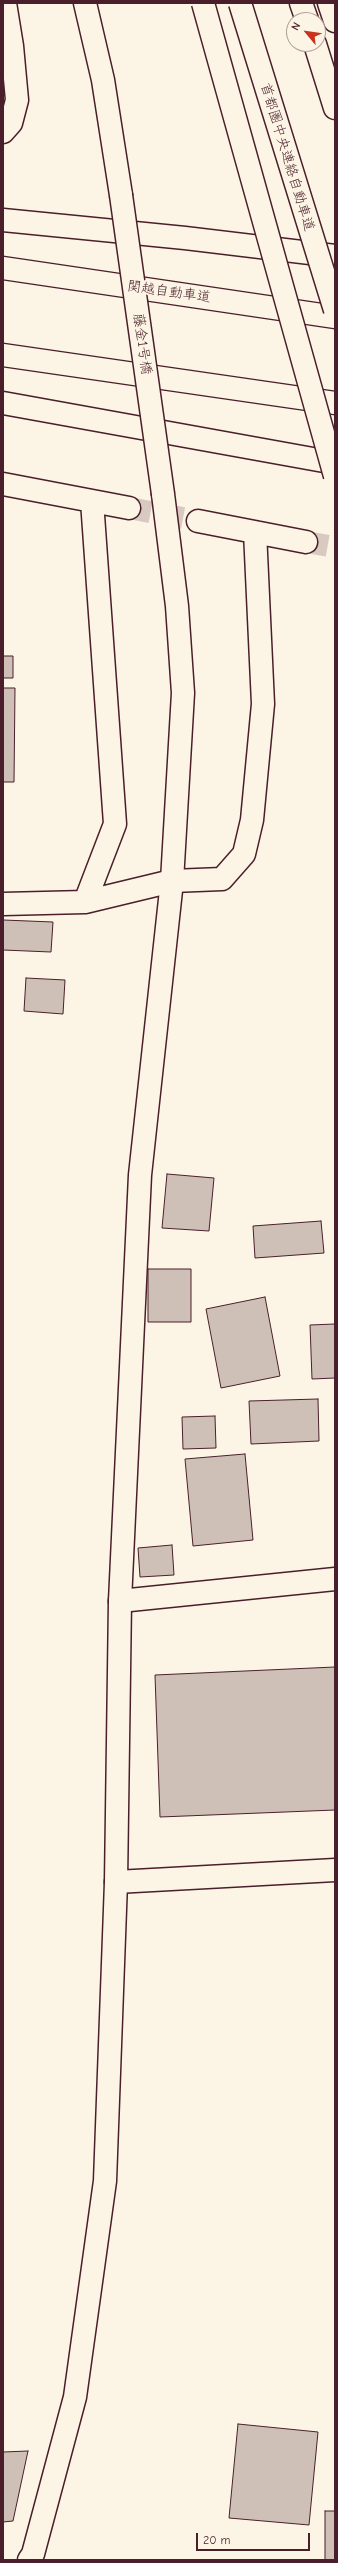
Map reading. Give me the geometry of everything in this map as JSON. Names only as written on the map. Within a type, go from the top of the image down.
[{"type":"main road","points":[[3,132],[11,123],[17,100],[12,46],[5,3]]},
{"type":"main road","name":"藤金1号橋","points":[[29,2560],[33,2554],[76,2397],[105,2181],[116,1882],[120,1601],[140,1175],[172,881],[183,693],[176,606],[163,494],[121,195],[103,80],[85,3]]},
{"type":"main road","points":[[203,3],[335,476]]},
{"type":"main road","name":"首都圏中央連絡自動車道","points":[[240,3],[335,310]]},
{"type":"main road","points":[[329,3],[335,21]]},
{"type":"main road","points":[[317,52],[335,108]]},
{"type":"main road","points":[[3,220],[185,238],[335,256]]},
{"type":"main road","name":"関越自動車道","points":[[3,268],[335,317]]},
{"type":"main road","points":[[3,355],[335,403]]},
{"type":"main road","points":[[3,403],[335,463]]},
{"type":"main road","points":[[3,484],[129,508]]},
{"type":"main road","points":[[85,902],[115,824],[92,501]]},
{"type":"main road","points":[[198,521],[306,542]]},
{"type":"main road","points":[[3,904],[85,902],[172,881],[222,879],[244,854],[252,820],[263,704],[255,532]]},
{"type":"main road","points":[[120,1601],[335,1579]]},
{"type":"main road","points":[[116,1882],[335,1870]]},
{"type":"building","points":[[3,656],[13,656],[13,678],[3,678]]},
{"type":"building","points":[[3,688],[15,688],[14,782],[3,782]]},
{"type":"building","points":[[3,920],[53,922],[51,952],[3,950]]},
{"type":"building","points":[[26,978],[65,980],[63,1014],[24,1011]]},
{"type":"building","points":[[167,1174],[214,1178],[209,1231],[162,1228]]},
{"type":"building","points":[[321,1221],[324,1253],[255,1258],[253,1226]]},
{"type":"building","points":[[148,1269],[191,1269],[191,1322],[148,1322]]},
{"type":"building","points":[[265,1297],[280,1376],[221,1388],[206,1309]]},
{"type":"building","points":[[335,1324],[335,1378],[312,1379],[310,1325]]},
{"type":"building","points":[[318,1399],[319,1441],[251,1444],[249,1401]]},
{"type":"building","points":[[215,1416],[216,1448],[183,1449],[182,1417]]},
{"type":"building","points":[[245,1454],[253,1540],[193,1546],[185,1459]]},
{"type":"building","points":[[172,1545],[174,1575],[140,1577],[138,1548]]},
{"type":"building","points":[[335,1667],[335,1810],[160,1817],[155,1675]]},
{"type":"building","points":[[238,2424],[318,2432],[309,2525],[229,2518]]},
{"type":"building","points":[[28,2451],[13,2521],[3,2522],[3,2452]]},
{"type":"building","points":[[325,2511],[335,2511],[335,2560],[325,2560]]},
{"type":"tunnel","points":[[129,508],[198,521]]},
{"type":"tunnel","points":[[306,542],[335,547]]}]
